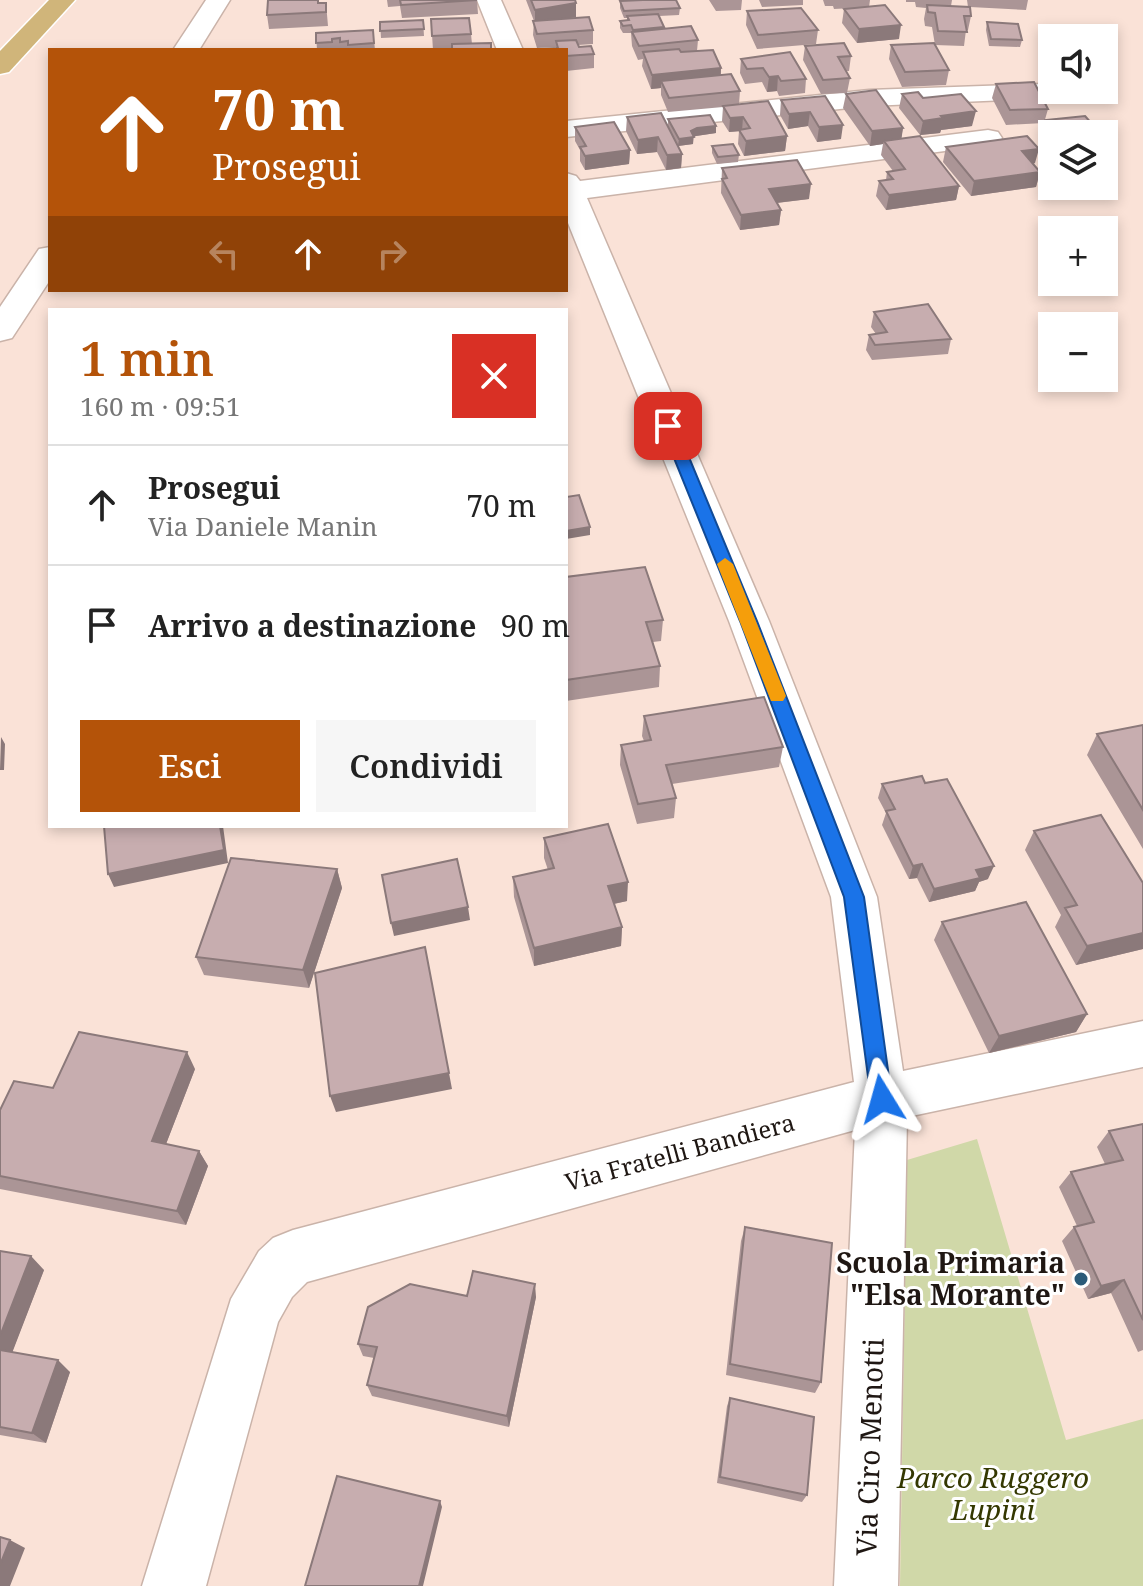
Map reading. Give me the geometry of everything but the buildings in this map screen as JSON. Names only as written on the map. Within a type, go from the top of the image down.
[{"type":"main road","points":[[0,37],[36,0]]},
{"type":"main road","points":[[0,66],[63,0]]},
{"type":"street","points":[[187,48],[218,0]]},
{"type":"street","points":[[489,0],[509,48]]},
{"type":"street","points":[[568,129],[869,98],[1038,92]]},
{"type":"street","points":[[568,186],[988,138]]},
{"type":"street","name":"Via Ciro Menotti","points":[[568,186],[737,592],[854,897],[882,1099],[866,1586]]},
{"type":"street","points":[[0,331],[48,259]]},
{"type":"street","name":"Via Fratelli Bandiera","points":[[174,1586],[251,1319],[270,1280],[293,1258],[882,1099],[1143,1044]]},
{"type":"green space","name":"Parco Ruggero Lupini","points":[[977,1139],[1066,1440],[1143,1419],[1143,1586],[900,1586],[907,1160]]},
{"type":"slow traffic","points":[[725,564],[777,696]]},
{"type":"place","name":"Scuola Primaria \"Elsa Morante\"","points":[[1081,1279]]},
{"type":"route","points":[[668,426],[749,621],[854,897],[882,1099]]}]
